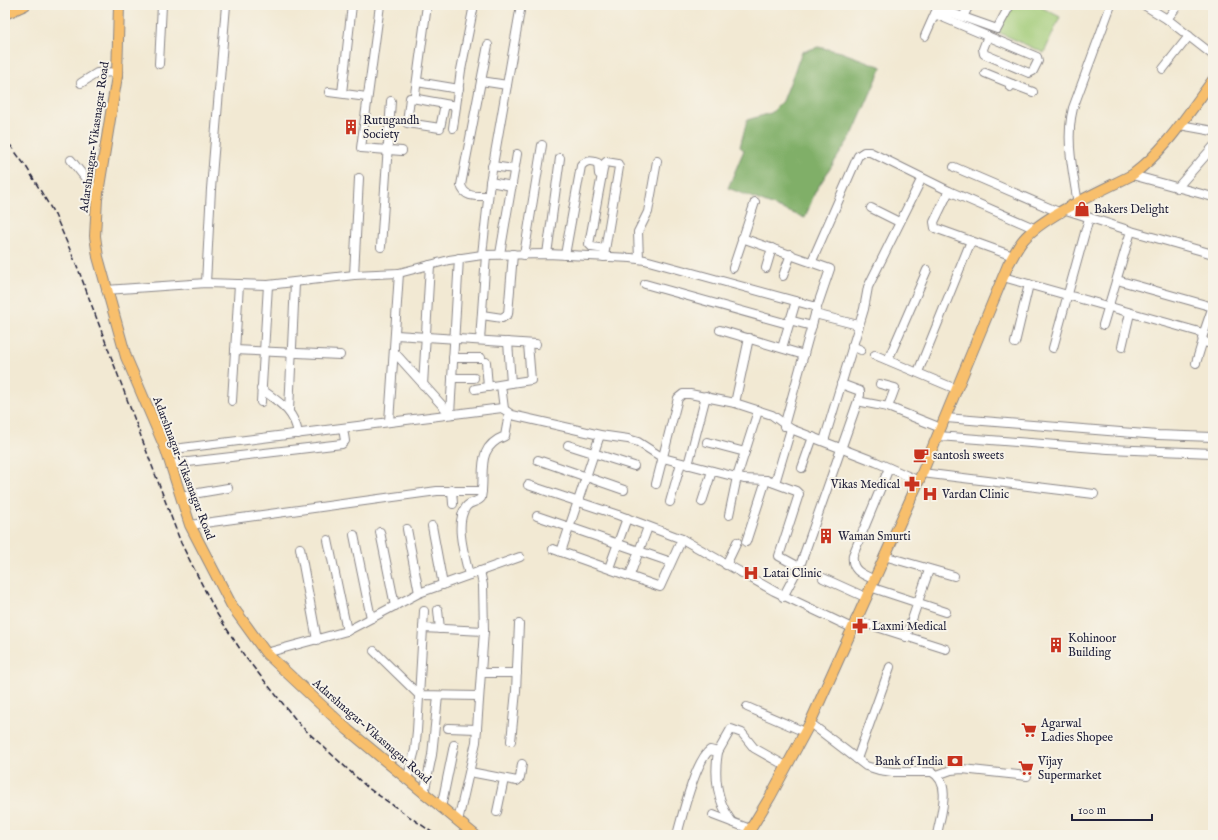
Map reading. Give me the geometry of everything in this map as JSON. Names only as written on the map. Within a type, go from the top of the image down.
[{"type":"main road","points":[[5,14],[25,5]]},
{"type":"main road","name":"Adarshnagar-Vikasnagar Road","points":[[120,5],[117,72],[98,194],[95,236],[98,257],[106,290],[126,357],[166,450],[190,525],[232,606],[266,653],[310,695],[407,780],[475,835]]},
{"type":"main road","points":[[748,833],[807,728],[946,418],[956,389],[1013,256],[1024,239],[1036,229],[1064,211],[1132,175],[1141,168],[1180,125],[1213,80]]},
{"type":"street","points":[[159,64],[162,5]]},
{"type":"street","points":[[206,283],[211,189],[226,5]]},
{"type":"street","points":[[342,93],[352,5]]},
{"type":"street","points":[[380,5],[361,148],[402,151]]},
{"type":"street","points":[[415,94],[427,5]]},
{"type":"street","points":[[453,128],[474,5]]},
{"type":"street","points":[[480,340],[488,196],[506,84],[521,5]]},
{"type":"street","points":[[963,17],[969,5]]},
{"type":"street","points":[[937,9],[997,29],[1010,5]]},
{"type":"street","points":[[1078,204],[1069,142],[1069,122],[1111,5]]},
{"type":"street","points":[[1144,5],[1167,20],[1213,55]]},
{"type":"street","points":[[1167,20],[1178,5]]},
{"type":"street","points":[[925,36],[937,9]]},
{"type":"street","points":[[937,9],[988,36],[1037,57],[1038,61],[1033,71],[1029,73],[984,54],[983,49],[988,36]]},
{"type":"street","points":[[1163,69],[1189,36]]},
{"type":"street","points":[[488,45],[461,185],[462,191],[466,194],[488,196]]},
{"type":"street","points":[[81,83],[97,73],[117,72]]},
{"type":"street","points":[[985,73],[1011,86],[1034,92]]},
{"type":"street","points":[[481,81],[506,84]]},
{"type":"street","points":[[416,82],[459,89]]},
{"type":"street","points":[[329,92],[367,97]]},
{"type":"street","points":[[445,104],[440,128],[409,125],[407,123],[410,98],[445,104],[456,106]]},
{"type":"street","points":[[381,247],[391,101]]},
{"type":"street","points":[[1180,125],[1213,130]]},
{"type":"street","points":[[524,255],[542,145]]},
{"type":"street","points":[[1177,188],[1213,147]]},
{"type":"street","points":[[812,261],[860,153],[870,152],[949,191],[1036,229]]},
{"type":"street","points":[[500,254],[517,154]]},
{"type":"street","points":[[547,254],[560,158]]},
{"type":"street","points":[[71,160],[98,194]]},
{"type":"street","points":[[565,256],[581,166],[584,162],[588,161],[598,163],[599,172],[582,256]]},
{"type":"street","points":[[640,259],[638,232],[648,212],[657,161]]},
{"type":"street","points":[[604,253],[620,167],[618,164],[606,162],[604,164],[589,244],[592,247],[604,253],[640,259],[796,301],[858,325]]},
{"type":"street","points":[[492,166],[514,170]]},
{"type":"street","points":[[954,168],[1064,211],[1213,254]]},
{"type":"street","points":[[1132,175],[1177,188],[1212,194]]},
{"type":"street","points":[[354,275],[358,178]]},
{"type":"street","points":[[824,441],[865,304],[868,287],[922,178]]},
{"type":"street","points":[[490,182],[512,186]]},
{"type":"street","points":[[949,191],[934,222],[935,228],[1013,256]]},
{"type":"street","points":[[733,268],[755,202]]},
{"type":"street","points":[[871,208],[899,222]]},
{"type":"street","points":[[1053,348],[1067,294],[1090,218]]},
{"type":"street","points":[[1103,325],[1131,231]]},
{"type":"street","points":[[742,238],[812,261],[830,269],[816,310],[804,355],[775,483]]},
{"type":"street","points":[[918,372],[971,241]]},
{"type":"street","points":[[766,268],[772,248]]},
{"type":"street","points":[[106,290],[206,283],[268,286],[354,275],[399,273],[459,258],[484,255],[547,254],[582,256],[604,253]]},
{"type":"street","points":[[482,316],[502,318],[508,314],[513,254]]},
{"type":"street","points":[[783,276],[791,254]]},
{"type":"street","points":[[450,414],[459,258]]},
{"type":"street","points":[[423,385],[430,265]]},
{"type":"street","points":[[888,360],[927,270]]},
{"type":"street","points":[[389,422],[395,353],[399,273]]},
{"type":"street","points":[[1003,277],[1108,306],[1203,336]]},
{"type":"street","points":[[1117,280],[1212,310],[1196,363]]},
{"type":"street","points":[[289,410],[295,283]]},
{"type":"street","points":[[232,401],[239,284]]},
{"type":"street","points":[[645,284],[788,322],[812,326]]},
{"type":"street","points":[[1015,343],[1029,284]]},
{"type":"street","points":[[261,402],[268,286]]},
{"type":"street","points":[[782,348],[788,322],[796,301]]},
{"type":"street","points":[[1122,347],[1130,313]]},
{"type":"street","points":[[720,330],[804,355]]},
{"type":"street","points":[[396,335],[532,344],[531,380],[475,389]]},
{"type":"street","points":[[1203,336],[1204,342],[1213,344]]},
{"type":"street","points":[[735,403],[749,338]]},
{"type":"street","points":[[508,342],[511,383]]},
{"type":"street","points":[[852,346],[861,350]]},
{"type":"street","points":[[235,350],[340,355]]},
{"type":"street","points":[[395,353],[450,414]]},
{"type":"street","points":[[875,355],[956,389]]},
{"type":"street","points":[[453,358],[484,360],[488,387]]},
{"type":"street","points":[[452,378],[474,378]]},
{"type":"street","points":[[784,596],[799,567],[860,393],[860,391],[841,384]]},
{"type":"street","points":[[880,384],[895,388],[888,407]]},
{"type":"street","points":[[469,575],[461,534],[462,514],[466,506],[480,500],[484,456],[493,441],[505,436],[506,411],[501,385]]},
{"type":"street","points":[[261,389],[289,410],[296,420],[298,434]]},
{"type":"street","points":[[656,484],[678,398],[683,394],[706,396],[735,403],[758,411],[772,416],[788,427],[889,468],[920,477],[1094,494]]},
{"type":"street","points":[[670,502],[685,464],[706,396]]},
{"type":"street","points":[[862,402],[888,407],[939,432],[1108,449],[1213,453]]},
{"type":"street","points":[[166,450],[450,414],[506,411],[600,435],[638,442],[663,458],[747,480],[766,480],[796,491],[798,494],[778,556],[799,567]]},
{"type":"street","points":[[729,515],[737,477],[758,411]]},
{"type":"street","points":[[946,418],[1158,435],[1213,437]]},
{"type":"street","points":[[171,464],[344,443],[343,428]]},
{"type":"street","points":[[325,431],[327,446]]},
{"type":"street","points":[[600,435],[578,502],[569,526],[557,550],[660,587],[682,539]]},
{"type":"street","points":[[802,468],[813,437]]},
{"type":"street","points":[[707,442],[745,452]]},
{"type":"street","points":[[568,445],[594,452],[634,466]]},
{"type":"street","points":[[538,460],[624,490]]},
{"type":"street","points":[[889,468],[853,555],[852,562],[855,569],[872,583],[917,603],[946,612]]},
{"type":"street","points":[[702,502],[712,471]]},
{"type":"street","points":[[746,542],[766,480]]},
{"type":"street","points":[[528,485],[627,518],[682,539],[726,565],[784,596],[854,624],[946,649]]},
{"type":"street","points":[[180,496],[228,488]]},
{"type":"street","points":[[190,525],[317,506],[452,490],[482,491]]},
{"type":"street","points":[[452,490],[453,504]]},
{"type":"street","points":[[537,516],[671,562]]},
{"type":"street","points":[[609,568],[627,518]]},
{"type":"street","points":[[432,526],[443,584]]},
{"type":"street","points":[[630,575],[648,527]]},
{"type":"street","points":[[408,528],[419,593]]},
{"type":"street","points":[[380,532],[395,606]]},
{"type":"street","points":[[354,535],[371,618]]},
{"type":"street","points":[[328,540],[347,631]]},
{"type":"street","points":[[726,565],[737,542]]},
{"type":"street","points":[[300,548],[318,640]]},
{"type":"street","points":[[884,556],[954,576]]},
{"type":"street","points":[[266,653],[347,631],[419,593],[469,575],[482,578],[520,557]]},
{"type":"street","points":[[906,637],[929,570]]},
{"type":"street","points":[[458,821],[470,772],[477,729],[484,631],[482,578]]},
{"type":"street","points":[[823,578],[865,597]]},
{"type":"street","points":[[438,610],[440,629]]},
{"type":"street","points":[[407,780],[415,750],[424,611]]},
{"type":"street","points":[[511,741],[517,673],[519,624]]},
{"type":"street","points":[[423,628],[484,631]]},
{"type":"street","points":[[374,651],[419,696],[479,696]]},
{"type":"street","points":[[857,758],[890,667]]},
{"type":"street","points":[[481,673],[517,673]]},
{"type":"street","points":[[424,794],[432,756],[438,696]]},
{"type":"street","points":[[747,707],[807,728],[857,758],[866,766],[879,770],[932,772],[937,775],[941,780],[944,796],[937,835]]},
{"type":"street","points":[[448,728],[477,729]]},
{"type":"street","points":[[732,822],[727,815],[717,786],[718,752],[730,729],[742,733],[754,748],[786,766]]},
{"type":"street","points":[[442,808],[454,745]]},
{"type":"street","points":[[677,835],[684,804],[702,763],[710,750],[718,752]]},
{"type":"street","points":[[470,772],[504,779],[519,780],[522,764]]},
{"type":"street","points":[[937,775],[951,770],[962,769],[1027,776]]},
{"type":"street","points":[[497,812],[504,779]]},
{"type":"street","points":[[713,815],[732,822],[748,833]]},
{"type":"green space","points":[[1011,5],[1037,5],[1060,17],[1044,53],[998,32]]},
{"type":"green space","points":[[818,47],[841,52],[882,67],[853,133],[815,192],[805,218],[728,188],[744,150],[740,147],[747,120],[771,113],[783,101],[802,52]]},
{"type":"railway","points":[[5,138],[27,168],[55,215],[77,266],[181,543],[217,614],[246,658],[301,726],[368,788],[436,835]]},
{"type":"place","name":"Rutugandh Society","points":[[351,127]]},
{"type":"place","name":"Bakers Delight","points":[[1082,209]]},
{"type":"place","name":"santosh sweets","points":[[921,455]]},
{"type":"place","name":"Vikas Medical","points":[[912,484]]},
{"type":"place","name":"Vardan Clinic","points":[[930,494]]},
{"type":"place","name":"Waman Smurti","points":[[826,536]]},
{"type":"place","name":"Latai Clinic","points":[[751,573]]},
{"type":"place","name":"Laxmi Medical","points":[[860,626]]},
{"type":"place","name":"Kohinoor Building","points":[[1056,645]]},
{"type":"place","name":"Agarwal Ladies Shopee","points":[[1029,730]]},
{"type":"place","name":"Bank of India","points":[[955,761]]},
{"type":"place","name":"Vijay Supermarket","points":[[1026,768]]}]
